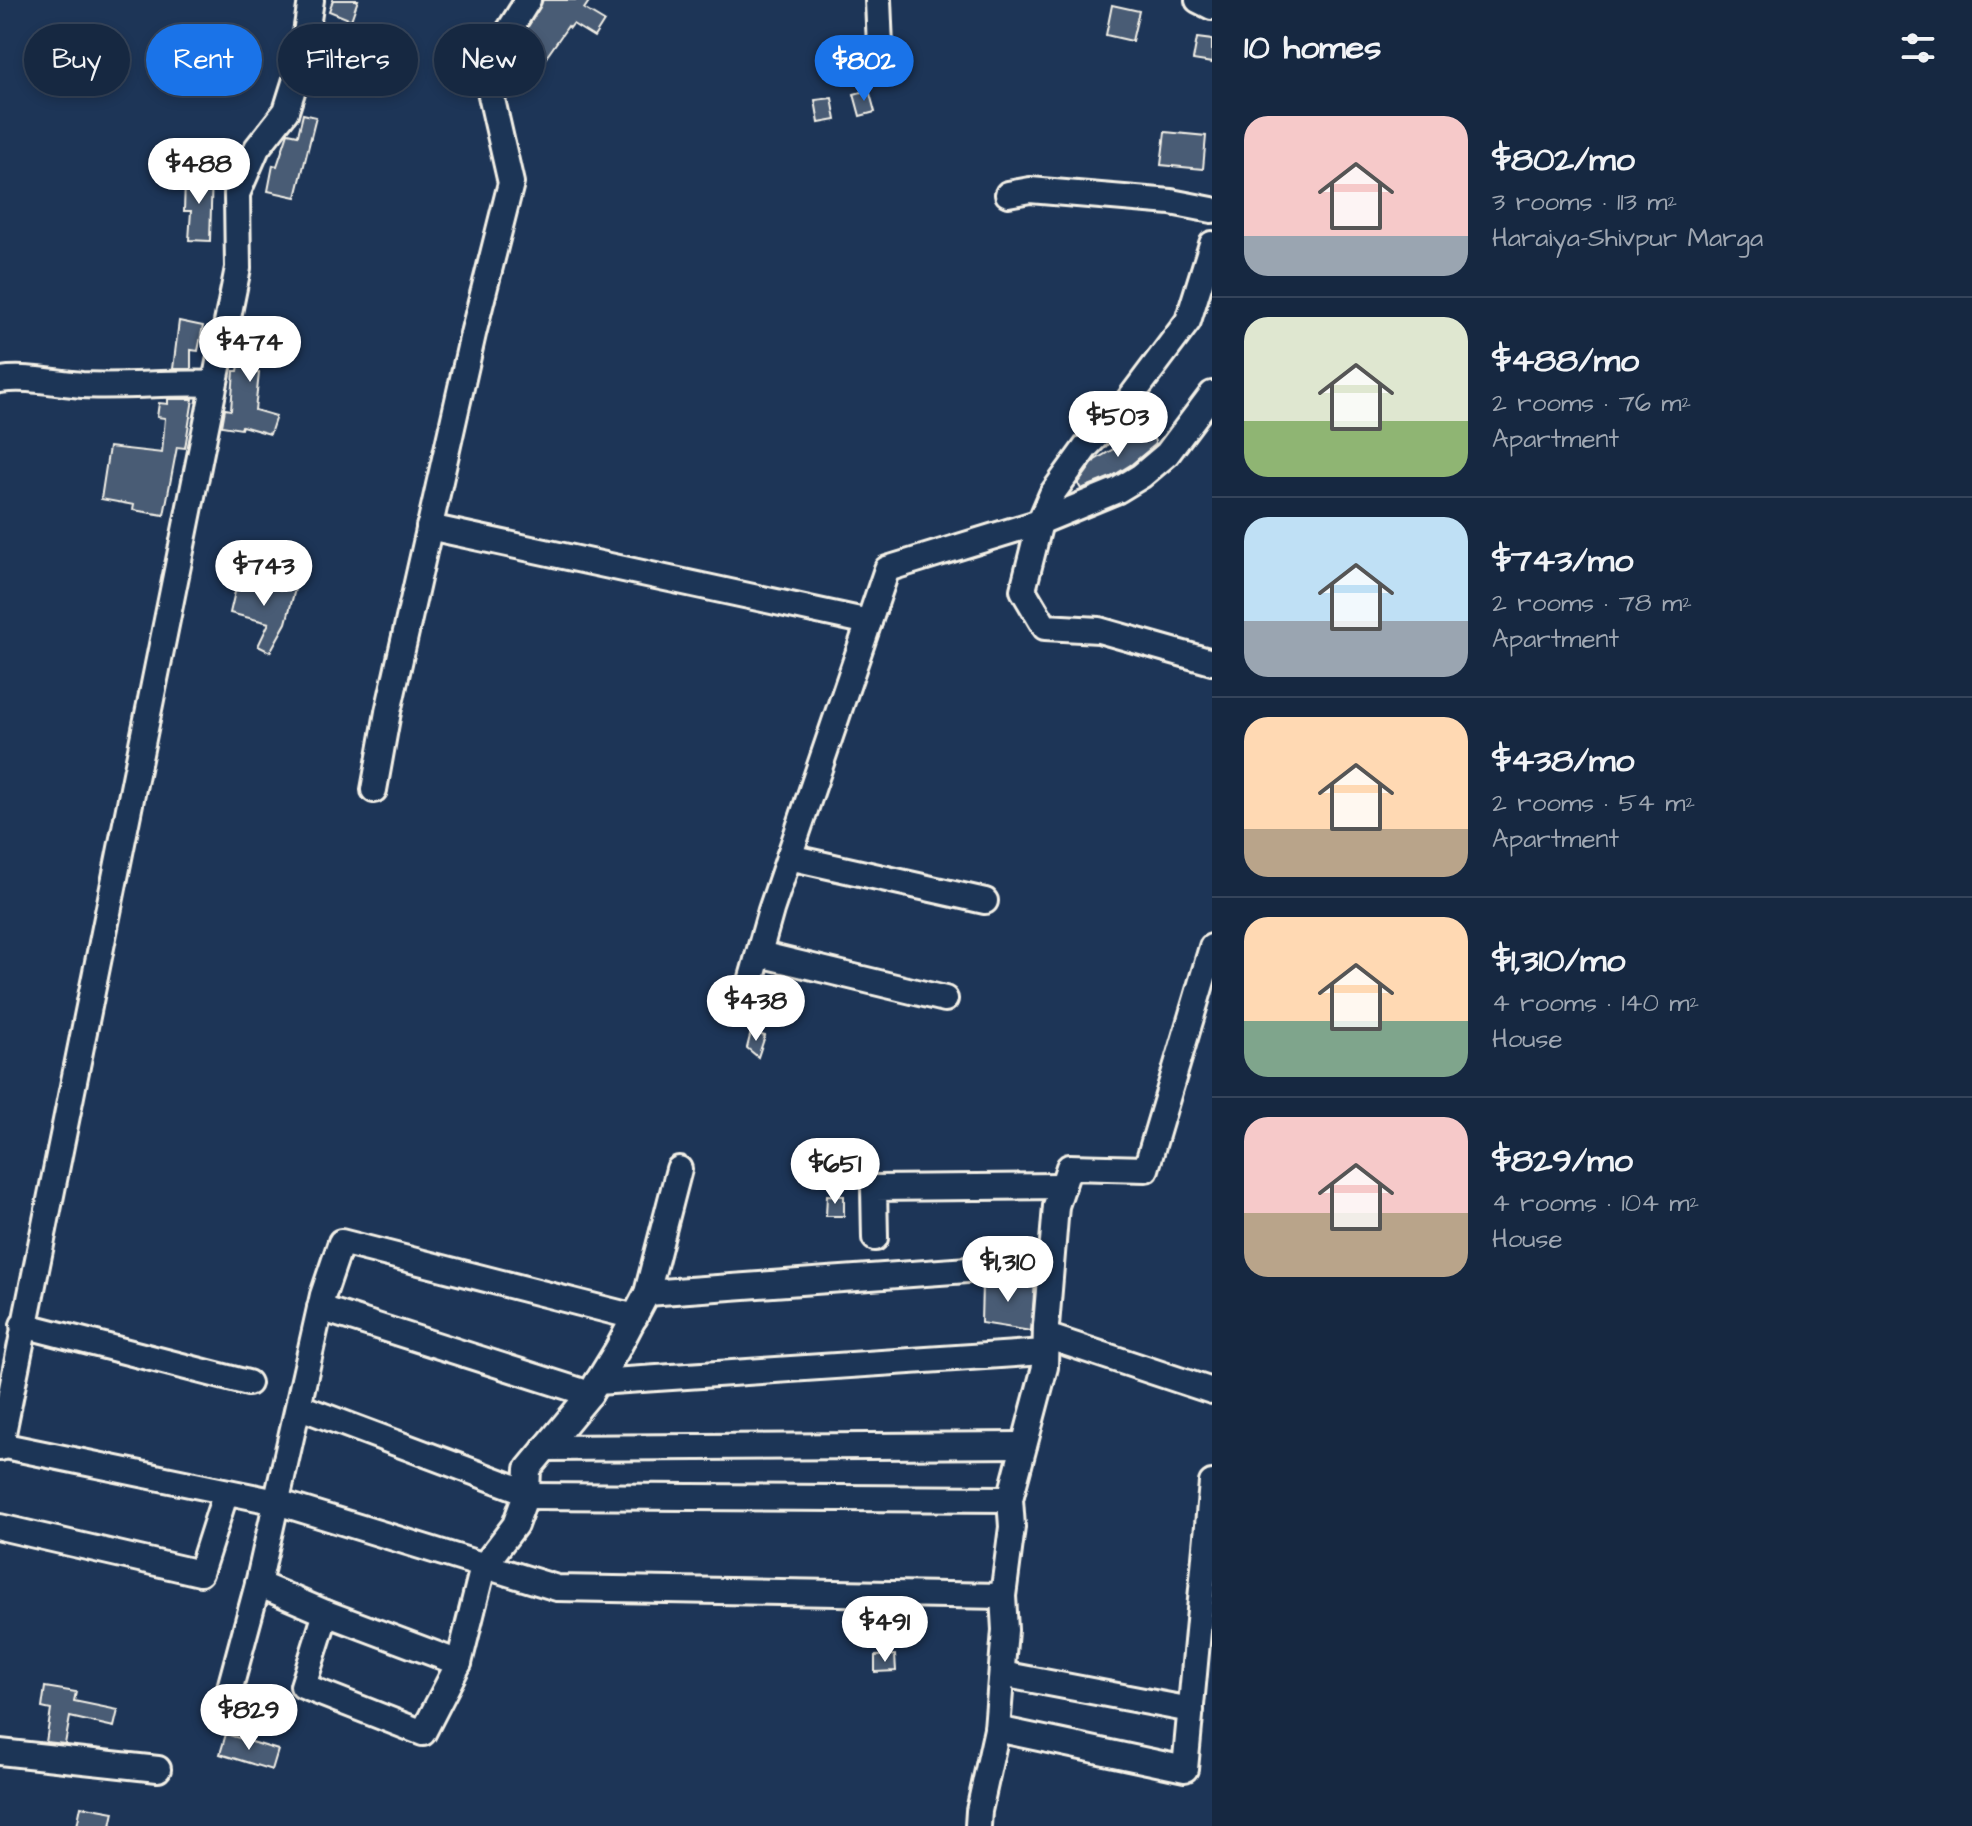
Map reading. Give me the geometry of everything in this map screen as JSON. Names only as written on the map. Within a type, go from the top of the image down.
[{"type":"street","points":[[311,0],[302,60],[286,111],[257,148],[237,194],[238,268],[1,1439],[277,1502],[557,1588],[1003,1596]]},
{"type":"street","points":[[374,790],[429,527],[511,183],[485,69],[528,0]]},
{"type":"street","points":[[878,0],[881,69]]},
{"type":"street","points":[[1198,0],[1212,7]]},
{"type":"street","points":[[1008,194],[1030,190],[1171,202],[1212,210]]},
{"type":"street","points":[[1212,244],[1188,321],[1119,413],[1086,447],[1052,494],[1040,522],[1023,590],[1045,627],[1099,630],[1212,662]]},
{"type":"street","points":[[0,380],[13,378],[83,385],[214,384]]},
{"type":"street","points":[[743,1010],[789,857],[887,569],[1040,522],[1118,490],[1167,454],[1207,407]]},
{"type":"street","points":[[429,527],[869,622]]},
{"type":"street","points":[[789,857],[985,901]]},
{"type":"street","points":[[978,1826],[997,1729],[1002,1674],[1003,1596],[1012,1527],[1010,1499],[1045,1367],[1056,1206],[1069,1167],[1146,1169],[1212,947]]},
{"type":"street","points":[[759,954],[945,999]]},
{"type":"street","points":[[326,1613],[303,1686],[423,1733],[459,1663],[483,1567],[515,1525],[526,1494],[528,1469],[593,1388],[647,1293],[679,1169]]},
{"type":"street","points":[[875,1238],[874,1188],[1063,1186]]},
{"type":"street","points":[[230,1688],[300,1407],[320,1308],[341,1242],[635,1317]]},
{"type":"street","points":[[647,1293],[1051,1264]]},
{"type":"street","points":[[320,1308],[593,1388],[1046,1344],[1212,1391]]},
{"type":"street","points":[[23,1325],[248,1383]]},
{"type":"street","points":[[300,1407],[526,1494],[1010,1499]]},
{"type":"street","points":[[545,1448],[1024,1445]]},
{"type":"street","points":[[997,1729],[1185,1769],[1212,1483]]},
{"type":"street","points":[[0,1527],[200,1573],[226,1492]]},
{"type":"street","points":[[258,1584],[459,1663]]},
{"type":"street","points":[[1002,1674],[1191,1710]]},
{"type":"street","points":[[0,1752],[158,1769]]},
{"type":"building","points":[[333,0],[358,0],[351,20],[329,11]]},
{"type":"building","points":[[543,0],[590,0],[584,9],[604,21],[594,37],[573,24],[570,28],[568,26],[545,59],[545,24],[529,24]]},
{"type":"building","points":[[1112,5],[1139,11],[1132,41],[1106,35]]},
{"type":"building","points":[[1197,38],[1212,40],[1212,63],[1193,60]]},
{"type":"building","points":[[869,90],[875,112],[860,116],[854,94]]},
{"type":"building","points":[[832,98],[836,120],[819,123],[815,100]]},
{"type":"building","points":[[303,114],[316,117],[296,197],[268,191],[273,165],[277,166],[288,133],[298,135]]},
{"type":"building","points":[[1165,132],[1206,136],[1203,169],[1161,165]]},
{"type":"building","points":[[195,171],[212,173],[210,241],[189,240],[191,211],[184,211],[185,182],[194,182]]},
{"type":"building","points":[[179,321],[203,326],[198,351],[191,350],[191,369],[173,369]]},
{"type":"building","points":[[253,321],[279,326],[276,342],[264,340],[256,373],[259,373],[255,410],[276,416],[270,434],[242,426],[241,429],[222,426],[225,409],[231,410],[234,371],[238,371],[242,350],[246,351]]},
{"type":"building","points":[[168,399],[193,399],[185,448],[177,447],[164,515],[133,510],[134,505],[101,499],[109,447],[162,453],[165,418],[157,417],[159,403],[168,404]]},
{"type":"building","points":[[1149,428],[1156,444],[1111,477],[1081,489],[1078,484],[1095,460]]},
{"type":"building","points":[[238,579],[282,590],[283,586],[295,589],[286,623],[270,652],[258,646],[269,623],[230,613]]},
{"type":"building","points":[[751,1032],[765,1036],[758,1057],[747,1048]]},
{"type":"building","points":[[827,1195],[844,1196],[844,1216],[826,1216]]},
{"type":"building","points":[[1035,1282],[1031,1331],[981,1323],[982,1284]]},
{"type":"building","points":[[895,1655],[896,1671],[875,1672],[875,1656]]},
{"type":"building","points":[[45,1687],[76,1692],[74,1701],[118,1710],[114,1727],[70,1717],[65,1744],[46,1742],[51,1710],[42,1708]]},
{"type":"building","points":[[226,1734],[278,1750],[272,1770],[220,1754]]},
{"type":"building","points":[[81,1806],[114,1812],[111,1826],[77,1826]]}]
